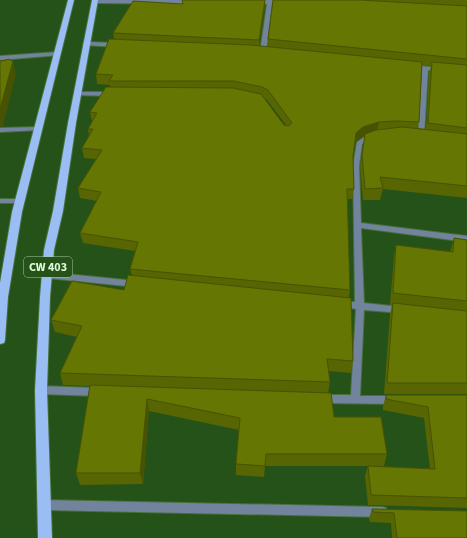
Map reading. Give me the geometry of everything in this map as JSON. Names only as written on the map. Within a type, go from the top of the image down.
[{"type":"main road","name":"CW 403","points":[[0,340],[11,244],[20,201],[71,0]]},
{"type":"main road","name":"CW 403","points":[[46,538],[43,505],[42,390],[49,250],[58,211],[77,94],[95,1]]},
{"type":"street","points":[[95,1],[200,2]]},
{"type":"street","points":[[270,1],[260,51],[270,52]]},
{"type":"street","points":[[246,2],[270,1],[286,3]]},
{"type":"street","points":[[86,44],[126,46]]},
{"type":"street","points":[[0,58],[58,54]]},
{"type":"street","points":[[402,66],[446,70]]},
{"type":"street","points":[[421,137],[425,68]]},
{"type":"street","points":[[77,94],[116,94]]},
{"type":"street","points":[[0,130],[38,129]]},
{"type":"street","points":[[355,400],[359,306],[356,166],[359,143],[368,137],[381,135]]},
{"type":"street","points":[[0,200],[20,201]]},
{"type":"street","points":[[357,226],[467,239]]},
{"type":"street","points":[[47,275],[148,285]]},
{"type":"street","points":[[336,303],[413,312]]},
{"type":"street","points":[[42,390],[104,392]]},
{"type":"street","points":[[316,399],[403,400]]},
{"type":"street","points":[[43,505],[395,512]]},
{"type":"building","points":[[182,0],[265,0],[259,40],[113,33],[133,1],[183,4]]},
{"type":"building","points":[[273,0],[360,0],[467,6],[467,59],[268,39]]},
{"type":"building","points":[[109,39],[251,45],[422,62],[419,122],[379,122],[363,127],[356,133],[353,156],[354,189],[347,189],[350,290],[130,269],[138,242],[80,233],[101,192],[78,188],[102,150],[82,148],[93,129],[88,129],[97,113],[90,112],[106,87],[233,88],[261,94],[284,125],[289,126],[292,123],[268,90],[262,87],[233,81],[109,81],[113,75],[96,74]]},
{"type":"building","points":[[8,59],[13,61],[0,109],[0,61]]},
{"type":"building","points":[[432,62],[467,65],[467,128],[428,123]]},
{"type":"building","points":[[402,127],[467,134],[467,186],[380,177],[383,188],[365,189],[362,155],[365,134],[376,130]]},
{"type":"building","points":[[454,238],[467,240],[467,301],[393,293],[396,245],[453,252]]},
{"type":"building","points":[[128,275],[351,298],[353,361],[327,359],[330,382],[60,373],[82,326],[51,320],[72,281],[124,290]]},
{"type":"building","points":[[393,303],[467,311],[467,383],[387,383]]},
{"type":"building","points":[[90,385],[331,393],[334,417],[381,417],[387,454],[266,454],[265,466],[236,464],[240,418],[147,399],[140,473],[76,473]]},
{"type":"building","points":[[386,395],[467,395],[467,498],[371,495],[368,466],[435,469],[428,407],[386,399]]},
{"type":"building","points":[[372,509],[467,511],[467,538],[397,538],[394,513],[373,512]]}]
